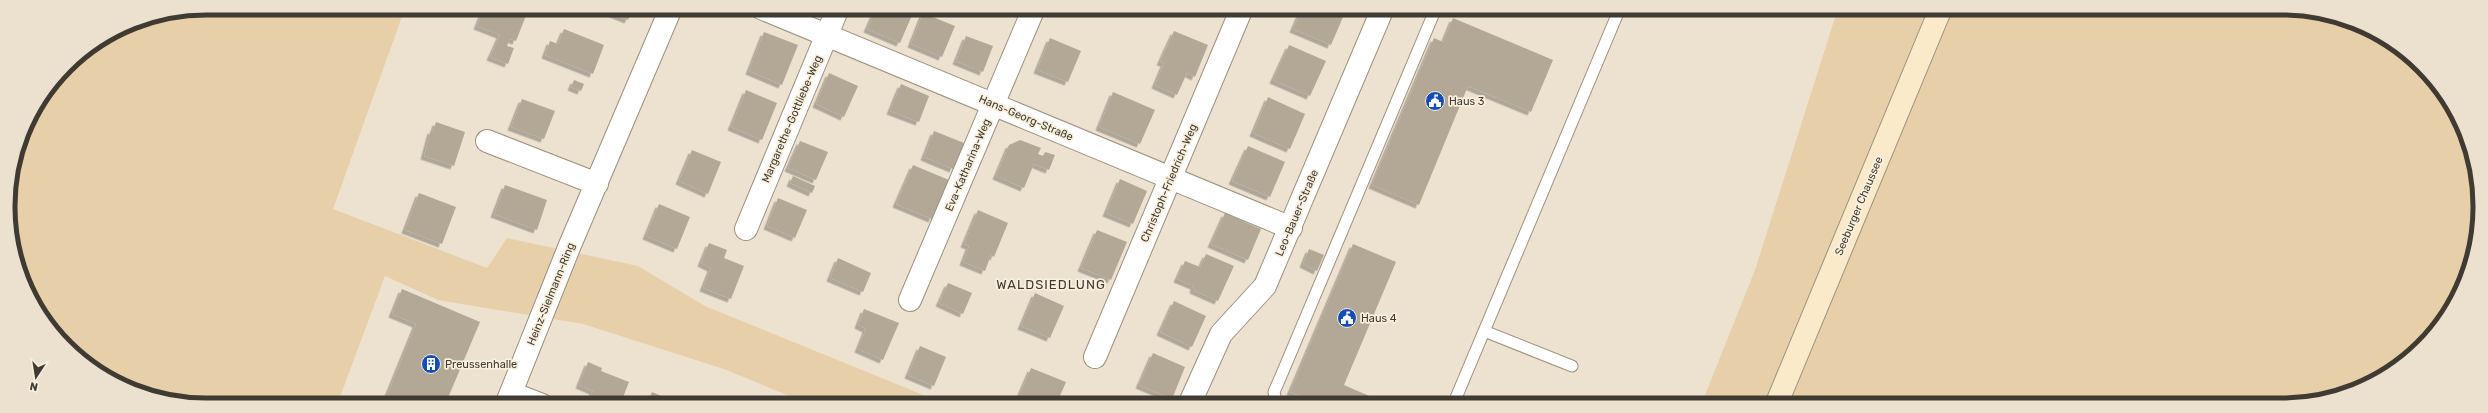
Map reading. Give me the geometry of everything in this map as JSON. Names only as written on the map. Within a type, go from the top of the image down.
[{"type":"street","name":"Heinz-Sielmann-Ring","points":[[509,398],[570,245],[668,15]]},
{"type":"street","name":"Hans-Georg-Straße","points":[[778,15],[1291,228]]},
{"type":"street","name":"Margarethe-Gottliebe-Weg","points":[[746,230],[835,15]]},
{"type":"street","name":"Eva-Katharina-Weg","points":[[910,300],[995,104],[1031,15]]},
{"type":"street","name":"Christoph-Friedrich-Weg","points":[[1095,357],[1172,179],[1239,15]]},
{"type":"street","name":"Leo-Bauer-Straße","points":[[1192,398],[1221,334],[1265,286],[1291,228],[1380,15]]},
{"type":"street","name":"Seeburger Chaussee","points":[[1779,398],[1938,15]]},
{"type":"street","points":[[487,141],[597,184]]},
{"type":"lane","points":[[1275,398],[1274,392],[1280,376],[1433,15]]},
{"type":"lane","points":[[1456,398],[1617,15]]},
{"type":"lane","points":[[1484,331],[1572,366]]},
{"type":"shaded area","points":[[194,15],[402,15],[333,209],[487,268],[507,238],[638,266],[705,306],[931,398],[794,398],[724,369],[583,324],[438,300],[385,276],[340,398],[194,398],[145,388],[100,366],[80,350],[71,342],[47,313],[35,291],[25,268],[15,219],[15,194],[25,145],[47,100],[71,71],[100,47],[145,25]]},
{"type":"shaded area","points":[[1836,15],[2294,15],[2343,25],[2388,47],[2417,71],[2441,100],[2463,145],[2473,194],[2473,219],[2463,268],[2441,313],[2425,333],[2417,342],[2388,366],[2366,378],[2343,388],[2294,398],[1704,398],[1755,270]]},
{"type":"building","points":[[481,15],[526,15],[516,41],[510,39],[507,46],[514,48],[508,64],[490,57],[500,35],[477,26]]},
{"type":"building","points":[[616,15],[630,15],[628,20]]},
{"type":"building","points":[[873,15],[912,15],[900,43],[867,29]]},
{"type":"building","points":[[922,15],[928,15],[955,26],[942,57],[911,44]]},
{"type":"building","points":[[1299,15],[1344,15],[1331,45],[1293,29]]},
{"type":"building","name":"Haus 3","points":[[1453,18],[1553,60],[1531,112],[1468,86],[1419,205],[1372,185],[1434,38],[1443,42]]},
{"type":"building","points":[[564,29],[604,45],[593,74],[545,55],[550,41],[558,44]]},
{"type":"building","points":[[1174,31],[1208,45],[1195,77],[1187,73],[1177,95],[1155,85],[1164,63],[1160,62]]},
{"type":"building","points":[[764,32],[798,45],[782,85],[749,71]]},
{"type":"building","points":[[966,36],[993,46],[983,72],[956,61]]},
{"type":"building","points":[[1050,38],[1081,51],[1068,82],[1037,70]]},
{"type":"building","points":[[1289,45],[1326,61],[1310,96],[1273,80]]},
{"type":"building","points":[[829,73],[858,86],[844,117],[816,104]]},
{"type":"building","points":[[574,80],[584,84],[581,91],[571,87]]},
{"type":"building","points":[[901,84],[929,96],[919,122],[890,111]]},
{"type":"building","points":[[746,90],[777,103],[762,140],[731,127]]},
{"type":"building","points":[[1113,92],[1155,110],[1140,144],[1099,127]]},
{"type":"building","points":[[1268,97],[1305,114],[1290,149],[1253,133]]},
{"type":"building","points":[[522,99],[555,111],[544,139],[511,127]]},
{"type":"building","points":[[436,122],[465,132],[454,166],[424,156],[431,130],[433,131]]},
{"type":"building","points":[[934,131],[964,143],[953,169],[924,157]]},
{"type":"building","points":[[1020,140],[1041,148],[1038,154],[1043,156],[1045,152],[1055,155],[1049,170],[1034,164],[1024,188],[996,176],[1009,145]]},
{"type":"building","points":[[800,141],[828,152],[816,180],[788,168]]},
{"type":"building","points":[[1248,146],[1285,162],[1270,197],[1232,181]]},
{"type":"building","points":[[692,150],[721,162],[708,194],[679,181]]},
{"type":"building","points":[[913,165],[949,180],[932,219],[896,204]]},
{"type":"building","points":[[793,176],[815,186],[812,193],[790,183]]},
{"type":"building","points":[[1120,179],[1147,191],[1133,224],[1106,213]]},
{"type":"building","points":[[505,185],[547,200],[537,230],[494,214]]},
{"type":"building","points":[[419,193],[456,207],[442,244],[405,230]]},
{"type":"building","points":[[778,198],[807,210],[795,238],[767,226]]},
{"type":"building","points":[[659,204],[690,217],[677,249],[646,236]]},
{"type":"building","points":[[978,210],[1008,223],[994,257],[991,255],[985,271],[963,262],[969,246],[964,244]]},
{"type":"building","points":[[1225,213],[1261,229],[1248,260],[1211,244]]},
{"type":"building","points":[[1097,230],[1127,242],[1111,280],[1081,268]]},
{"type":"building","points":[[709,243],[727,250],[724,258],[744,266],[731,299],[703,288],[711,268],[701,263]]},
{"type":"building","name":"Haus 4","points":[[1353,244],[1396,262],[1344,385],[1374,398],[1300,398],[1301,396],[1290,392]]},
{"type":"building","points":[[1309,249],[1324,255],[1317,271],[1303,264]]},
{"type":"building","points":[[1206,254],[1234,266],[1218,301],[1193,290],[1194,286],[1177,279],[1185,261],[1200,267]]},
{"type":"building","points":[[838,258],[871,273],[863,292],[830,278]]},
{"type":"building","points":[[948,283],[972,293],[963,314],[939,303]]},
{"type":"building","name":"Preussenhalle","points":[[402,289],[480,322],[448,398],[386,398],[416,324],[392,314]]},
{"type":"building","points":[[1035,293],[1064,306],[1050,338],[1021,326]]},
{"type":"building","points":[[1174,301],[1206,316],[1192,347],[1160,332]]},
{"type":"building","points":[[864,309],[899,323],[883,360],[858,349],[866,329],[858,325]]},
{"type":"building","points":[[920,346],[946,357],[934,386],[908,375]]},
{"type":"building","points":[[1153,353],[1185,367],[1172,398],[1139,385]]},
{"type":"building","points":[[588,362],[602,368],[601,371],[629,382],[623,398],[590,398],[593,391],[579,385]]},
{"type":"building","points":[[1031,368],[1066,382],[1059,398],[1018,398]]},
{"type":"building","points":[[652,392],[666,398],[649,398]]},
{"type":"place","name":"Haus 3","points":[[1435,101]]},
{"type":"place","name":"Haus 4","points":[[1347,318]]},
{"type":"place","name":"Preussenhalle","points":[[431,364]]},
{"type":"district","name":"WALDSIEDLUNG","points":[[1051,284]]}]
